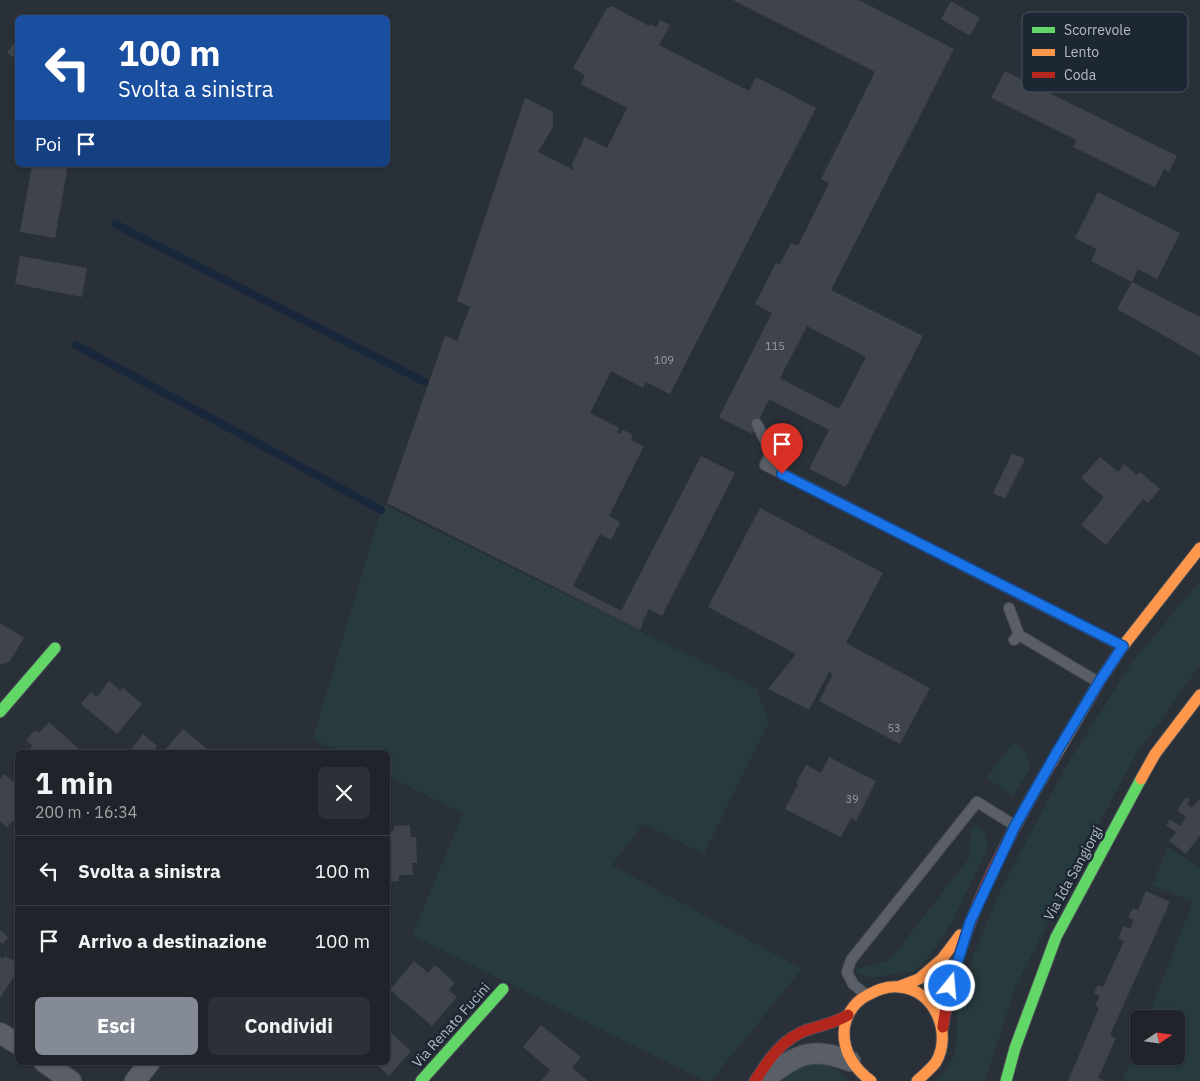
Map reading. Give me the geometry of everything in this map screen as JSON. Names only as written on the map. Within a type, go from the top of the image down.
[{"type":"main road","points":[[917,1081],[929,1072],[938,1059],[943,1044],[946,1002],[970,922],[1015,826],[1099,682],[1123,646],[1200,548]]},
{"type":"main road","points":[[0,712],[54,648]]},
{"type":"main road","name":"Via Ida Sangiorgi","points":[[1006,1081],[1015,1048],[1056,937],[1155,754],[1200,695]]},
{"type":"main road","points":[[898,987],[919,979],[942,959],[970,922]]},
{"type":"main road","points":[[871,1081],[858,1072],[846,1050],[844,1038],[844,1026],[848,1015],[866,994],[881,988],[898,987],[910,989],[922,995],[932,1004],[943,1027]]},
{"type":"main road","name":"Via Renato Fucini","points":[[421,1081],[503,988]]},
{"type":"main road","points":[[755,1081],[776,1052],[792,1037],[806,1030],[834,1023],[848,1015]]},
{"type":"street","points":[[762,1081],[795,1058],[815,1053],[832,1054],[858,1072]]},
{"type":"street","points":[[48,1065],[71,1081]]},
{"type":"street","points":[[135,1081],[148,1065]]},
{"type":"lane","points":[[757,424],[771,453],[766,465],[1123,646]]},
{"type":"lane","points":[[1008,608],[1017,637],[1099,682]]},
{"type":"lane","points":[[866,994],[853,984],[847,972],[851,960],[977,802],[1015,826]]},
{"type":"green space","points":[[383,504],[756,688],[769,722],[704,854],[643,824],[612,865],[802,969],[711,1081],[705,1081],[412,935],[463,814],[390,777],[390,750],[336,750],[313,739]]},
{"type":"green space","points":[[1200,581],[1200,665],[1135,756],[1082,856],[1016,986],[985,1081],[935,1081],[943,1073],[954,1056],[957,1040],[958,992],[1002,887],[1064,770],[1130,665]]},
{"type":"green space","points":[[1014,741],[1029,760],[1030,769],[1013,796],[988,779],[988,776]]},
{"type":"green space","points":[[976,825],[985,833],[988,848],[951,924],[929,957],[914,971],[871,978],[856,972],[856,969],[889,961],[969,858],[971,828]]},
{"type":"green space","points":[[1168,847],[1200,868],[1200,1081],[1122,1081],[1130,1062],[1130,1065],[1185,1065],[1185,1010],[1151,1010],[1193,902],[1152,885]]},
{"type":"green space","points":[[809,1061],[831,1067],[840,1072],[848,1081],[782,1081],[796,1068]]},
{"type":"building","points":[[733,0],[859,0],[954,49],[831,290],[923,336],[846,487],[809,469],[829,430],[769,399],[752,434],[719,417],[772,313],[755,304],[776,263],[780,264],[791,243],[798,246],[829,183],[821,179],[875,72]],"holes":[[[807,326],[866,357],[839,409],[780,378]]]},
{"type":"building","points":[[951,1],[980,18],[970,36],[941,19]]},
{"type":"building","points":[[612,6],[649,26],[650,24],[656,27],[660,20],[670,25],[659,45],[749,91],[756,77],[816,108],[670,394],[646,382],[643,388],[611,371],[590,413],[619,428],[617,433],[620,434],[623,430],[633,435],[631,440],[644,446],[609,516],[620,522],[611,540],[600,534],[573,586],[621,611],[701,456],[735,473],[662,616],[649,609],[640,630],[387,503],[445,336],[457,341],[470,307],[457,301],[525,98],[553,112],[553,127],[538,152],[574,170],[572,164],[585,137],[607,148],[627,108],[581,84],[585,75],[573,68],[607,8]]},
{"type":"building","points":[[15,41],[15,57],[7,53]]},
{"type":"building","points":[[1005,71],[1022,79],[1022,92],[1047,92],[1177,156],[1169,172],[1164,169],[1155,187],[1073,147],[1077,140],[991,98]]},
{"type":"building","points":[[32,167],[68,167],[55,238],[20,232]]},
{"type":"building","points":[[1098,192],[1180,233],[1157,279],[1138,269],[1132,282],[1091,261],[1097,249],[1075,238]]},
{"type":"building","points":[[20,256],[87,268],[82,297],[15,284]]},
{"type":"building","points":[[1132,282],[1200,317],[1200,356],[1117,309]]},
{"type":"building","points":[[1012,453],[1025,459],[1005,499],[993,493]]},
{"type":"building","points":[[1100,457],[1118,472],[1124,464],[1137,475],[1140,472],[1160,489],[1148,503],[1143,499],[1106,545],[1081,525],[1104,497],[1081,478]]},
{"type":"building","points":[[760,508],[883,573],[846,643],[930,688],[900,744],[819,701],[833,674],[829,672],[809,710],[768,689],[796,654],[708,607]]},
{"type":"building","points":[[0,623],[24,638],[10,661],[0,665]]},
{"type":"building","points":[[109,681],[121,691],[123,688],[142,704],[117,734],[81,704],[91,692],[97,697]]},
{"type":"building","points":[[49,722],[80,750],[30,750],[32,745],[26,740],[35,730],[39,733]]},
{"type":"building","points":[[183,729],[209,750],[165,750]]},
{"type":"building","points":[[143,734],[157,746],[154,750],[131,750]]},
{"type":"building","points":[[829,757],[876,781],[856,821],[851,818],[841,837],[785,809],[806,765],[821,773]]},
{"type":"building","points":[[4,774],[15,783],[15,819],[7,827],[0,821],[0,779]]},
{"type":"building","points":[[1186,797],[1190,800],[1187,804],[1192,808],[1200,798],[1200,835],[1186,854],[1169,841],[1176,832],[1166,825],[1170,819],[1180,826],[1186,817],[1177,810]]},
{"type":"building","points":[[410,825],[411,837],[416,837],[417,863],[412,863],[413,875],[399,875],[399,881],[390,882],[390,831],[394,831],[394,826]]},
{"type":"building","points":[[1146,891],[1170,902],[1110,1035],[1116,1038],[1098,1078],[1105,1081],[1068,1081],[1099,1008],[1095,1006],[1100,996],[1094,993],[1098,985],[1103,987],[1124,941],[1118,938],[1124,926],[1130,929],[1134,920],[1128,917],[1133,908],[1138,910]]},
{"type":"building","points":[[0,930],[8,937],[3,944],[0,942]]},
{"type":"building","points":[[5,956],[15,961],[15,975],[0,998],[0,957],[3,959]]},
{"type":"building","points":[[414,961],[428,973],[435,965],[455,983],[449,990],[457,997],[432,1026],[390,990]]},
{"type":"building","points":[[541,1025],[581,1057],[572,1068],[588,1081],[541,1081],[550,1070],[523,1047]]},
{"type":"building","points":[[390,1032],[411,1051],[389,1076],[377,1065],[390,1065]]},
{"type":"waterway","points":[[115,224],[425,382]]},
{"type":"waterway","points":[[76,345],[381,510]]},
{"type":"traffic: fast","points":[[0,712],[55,648]]},
{"type":"traffic: fast","points":[[1006,1081],[1015,1048],[1056,937],[1141,779]]},
{"type":"traffic: fast","points":[[421,1081],[503,989]]},
{"type":"traffic: slow","points":[[1043,777],[1099,682],[1123,646],[1200,548]]},
{"type":"traffic: slow","points":[[1141,779],[1155,754],[1200,695]]},
{"type":"traffic: slow","points":[[898,987],[919,979],[942,959],[960,935]]},
{"type":"traffic: slow","points":[[871,1081],[855,1066],[848,1054],[844,1027],[853,1007],[861,999],[878,990],[894,987],[911,990],[922,995],[931,1004],[941,1026],[941,1051],[936,1062],[917,1081]]},
{"type":"traffic: jam","points":[[943,1027],[957,962],[968,929],[995,866],[1043,777]]},
{"type":"traffic: jam","points":[[755,1081],[765,1065],[783,1044],[791,1038],[848,1015]]},
{"type":"route","points":[[782,474],[1123,646],[1058,750],[1015,826],[970,922],[950,986]]}]
